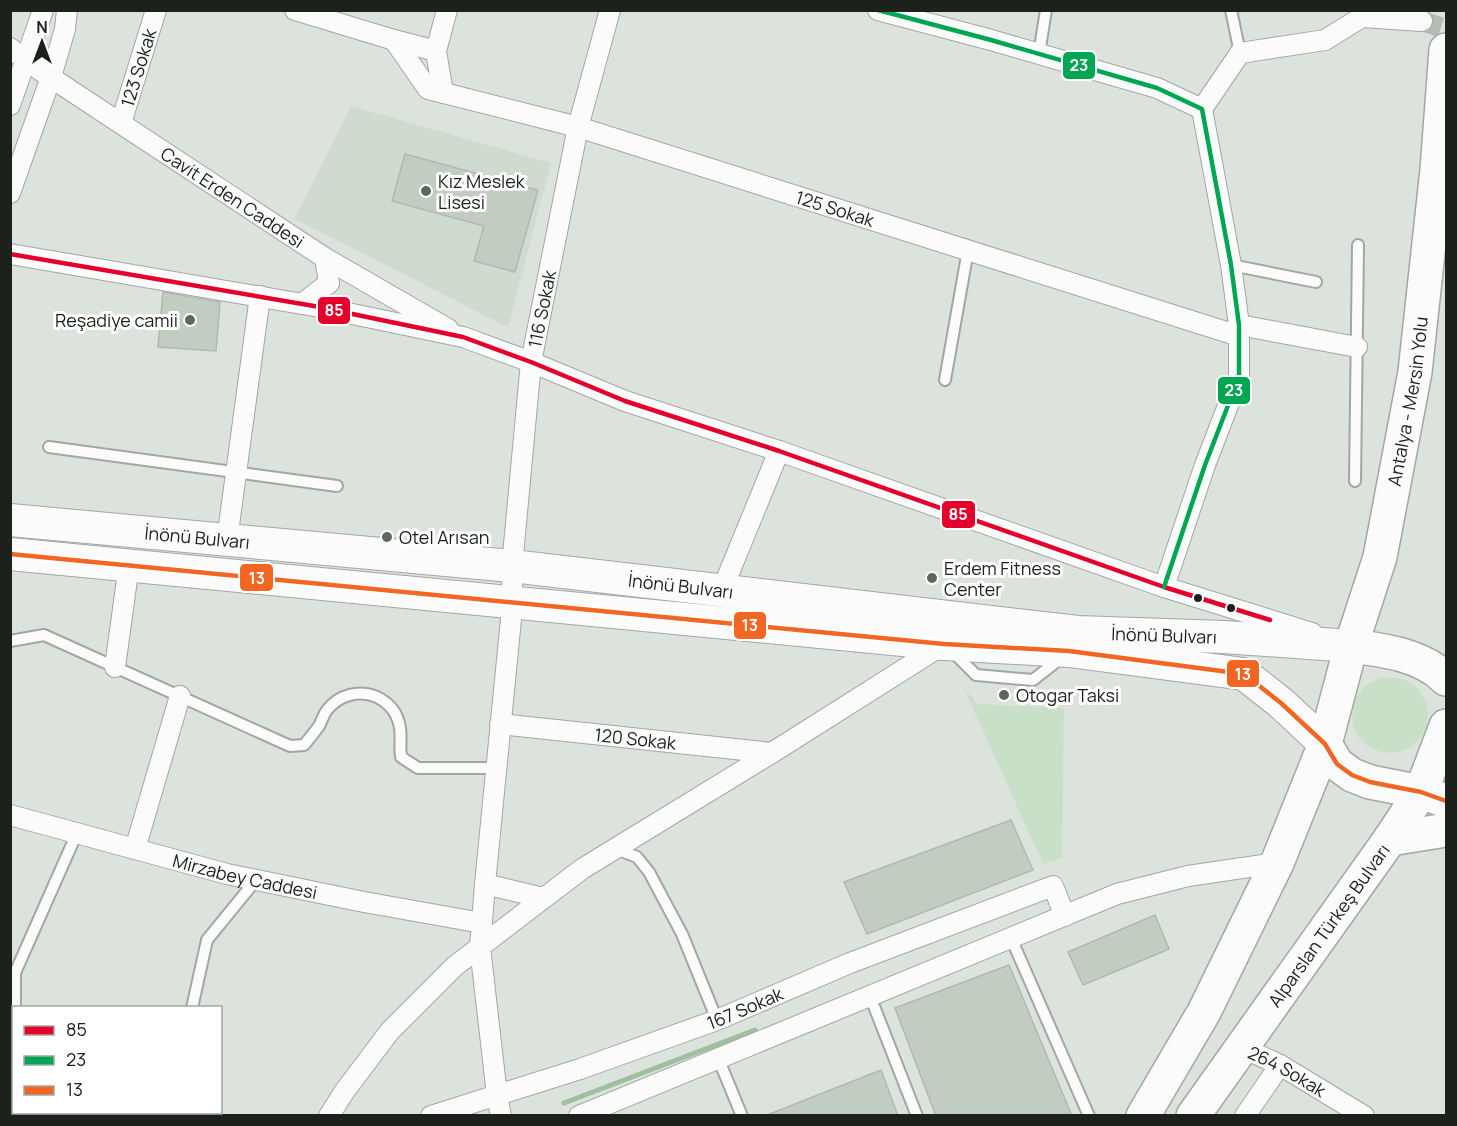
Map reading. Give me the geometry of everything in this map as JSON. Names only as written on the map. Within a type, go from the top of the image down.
[{"type":"highway","name":"Antalya - Mersin Yolu","points":[[1326,744],[1351,646],[1380,557],[1415,372],[1437,170],[1446,50]]},
{"type":"highway","points":[[1351,646],[1393,652],[1439,672],[1446,679]]},
{"type":"highway","name":"Alparslan Türkeş Bulvarı","points":[[1193,1116],[1390,839],[1434,797],[1446,726]]},
{"type":"highway","points":[[1326,744],[1337,764],[1352,776],[1434,797]]},
{"type":"highway","points":[[1143,1116],[1204,1012],[1277,863],[1326,744]]},
{"type":"highway","points":[[1390,839],[1446,830]]},
{"type":"main road","name":"İnönü Bulvarı","points":[[10,520],[512,566],[1078,632],[1224,637],[1351,646]]},
{"type":"main road","name":"İnönü Bulvarı","points":[[10,554],[944,644],[1068,651],[1244,674],[1281,703],[1326,744]]},
{"type":"street","points":[[10,105],[18,54],[43,10]]},
{"type":"street","points":[[10,193],[51,77],[65,28],[67,10]]},
{"type":"street","name":"123 Sokak","points":[[121,123],[156,10]]},
{"type":"street","points":[[295,10],[436,51]]},
{"type":"street","points":[[435,91],[436,51],[447,10]]},
{"type":"street","name":"116 Sokak","points":[[501,1116],[480,947],[484,884],[512,602],[512,566],[531,362],[578,127],[610,10]]},
{"type":"street","points":[[879,10],[1157,88],[1202,109]]},
{"type":"street","points":[[1164,587],[1204,465],[1239,377],[1239,331],[1231,265],[1202,109],[1240,53],[1325,40],[1362,17],[1421,17]]},
{"type":"street","points":[[393,40],[435,91]]},
{"type":"street","name":"Cavit Erden Caddesi","points":[[18,54],[325,258],[463,338]]},
{"type":"street","name":"125 Sokak","points":[[435,91],[578,127],[968,250],[1239,331],[1357,347]]},
{"type":"street","points":[[10,254],[302,304],[463,338],[531,362],[625,401],[779,451],[1164,587],[1351,646]]},
{"type":"street","points":[[302,304],[329,283],[325,258]]},
{"type":"street","points":[[227,540],[260,297]]},
{"type":"street","points":[[723,590],[779,451]]},
{"type":"street","points":[[115,667],[129,565]]},
{"type":"street","points":[[329,1116],[344,1092],[390,1031],[455,966],[543,898],[582,869],[944,644]]},
{"type":"street","points":[[135,849],[180,696]]},
{"type":"street","name":"120 Sokak","points":[[500,724],[772,753]]},
{"type":"street","name":"Mirzabey Caddesi","points":[[10,815],[226,874],[482,923]]},
{"type":"street","points":[[579,1116],[1117,894],[1188,876],[1277,863]]},
{"type":"street","points":[[484,884],[543,898]]},
{"type":"street","name":"167 Sokak","points":[[431,1116],[580,1069],[717,1020],[850,963],[1053,886],[1065,916]]},
{"type":"street","name":"264 Sokak","points":[[1241,1047],[1281,1065],[1364,1116]]},
{"type":"street","points":[[1245,1116],[1281,1065]]},
{"type":"lane","points":[[1039,54],[1046,10]]},
{"type":"lane","points":[[1231,10],[1240,53]]},
{"type":"lane","points":[[1355,481],[1358,245]]},
{"type":"lane","points":[[945,380],[968,250]]},
{"type":"lane","points":[[1231,265],[1316,282]]},
{"type":"lane","points":[[49,447],[337,486]]},
{"type":"lane","points":[[10,641],[44,635],[290,746],[304,745],[334,702],[358,693],[371,694],[383,700],[393,709],[399,720],[401,756],[417,768],[496,768]]},
{"type":"lane","points":[[15,1006],[15,973],[77,833]]},
{"type":"lane","points":[[615,849],[637,857],[649,872],[682,934],[717,1020]]},
{"type":"lane","points":[[192,1006],[207,940],[255,880]]},
{"type":"lane","points":[[1011,938],[1089,1116]]},
{"type":"lane","points":[[870,996],[917,1116]]},
{"type":"lane","points":[[718,1058],[742,1116]]},
{"type":"lane","points":[[10,1084],[12,1067]]},
{"type":"shaded area","name":"Kız Meslek Lisesi","points":[[351,106],[551,163],[508,327],[294,219]]},
{"type":"green space","points":[[1390,677],[1405,680],[1417,688],[1425,700],[1428,715],[1425,730],[1417,742],[1405,750],[1390,753],[1375,750],[1363,742],[1355,730],[1352,715],[1355,700],[1363,688],[1375,680]]},
{"type":"green space","points":[[963,686],[977,704],[1064,708],[1062,858],[1043,864]]},
{"type":"building","points":[[405,154],[538,190],[515,272],[474,261],[484,226],[392,201]]},
{"type":"building","name":"Reşadiye camii","points":[[163,292],[220,302],[216,351],[158,347]]},
{"type":"building","points":[[1011,820],[1033,870],[867,934],[844,882]]},
{"type":"building","points":[[1155,915],[1169,949],[1083,985],[1068,952]]},
{"type":"building","points":[[1009,965],[1072,1116],[936,1116],[895,1008]]},
{"type":"building","points":[[881,1070],[898,1116],[767,1116],[767,1115]]},
{"type":"waterway","points":[[564,1103],[755,1030]]},
{"type":"tunnel","points":[[1422,21],[1446,29]]},
{"type":"transit line","name":"23","points":[[878,10],[1157,88],[1202,109],[1231,265],[1239,325],[1239,377],[1205,465],[1164,587]]},
{"type":"transit line","name":"85","points":[[10,254],[314,306],[463,337],[625,401],[779,451],[1164,587],[1270,620]]},
{"type":"transit line","name":"13","points":[[10,554],[944,644],[1069,651],[1244,674],[1281,703],[1325,744],[1337,764],[1352,775],[1370,782],[1421,792],[1446,801]]},
{"type":"place","name":"Kız Meslek Lisesi","points":[[426,191]]},
{"type":"place","name":"Reşadiye camii","points":[[190,320]]},
{"type":"place","name":"Otel Arısan","points":[[387,537]]},
{"type":"place","name":"Erdem Fitness Center","points":[[932,578]]},
{"type":"place","name":"Otogar Taksi","points":[[1004,695]]}]
